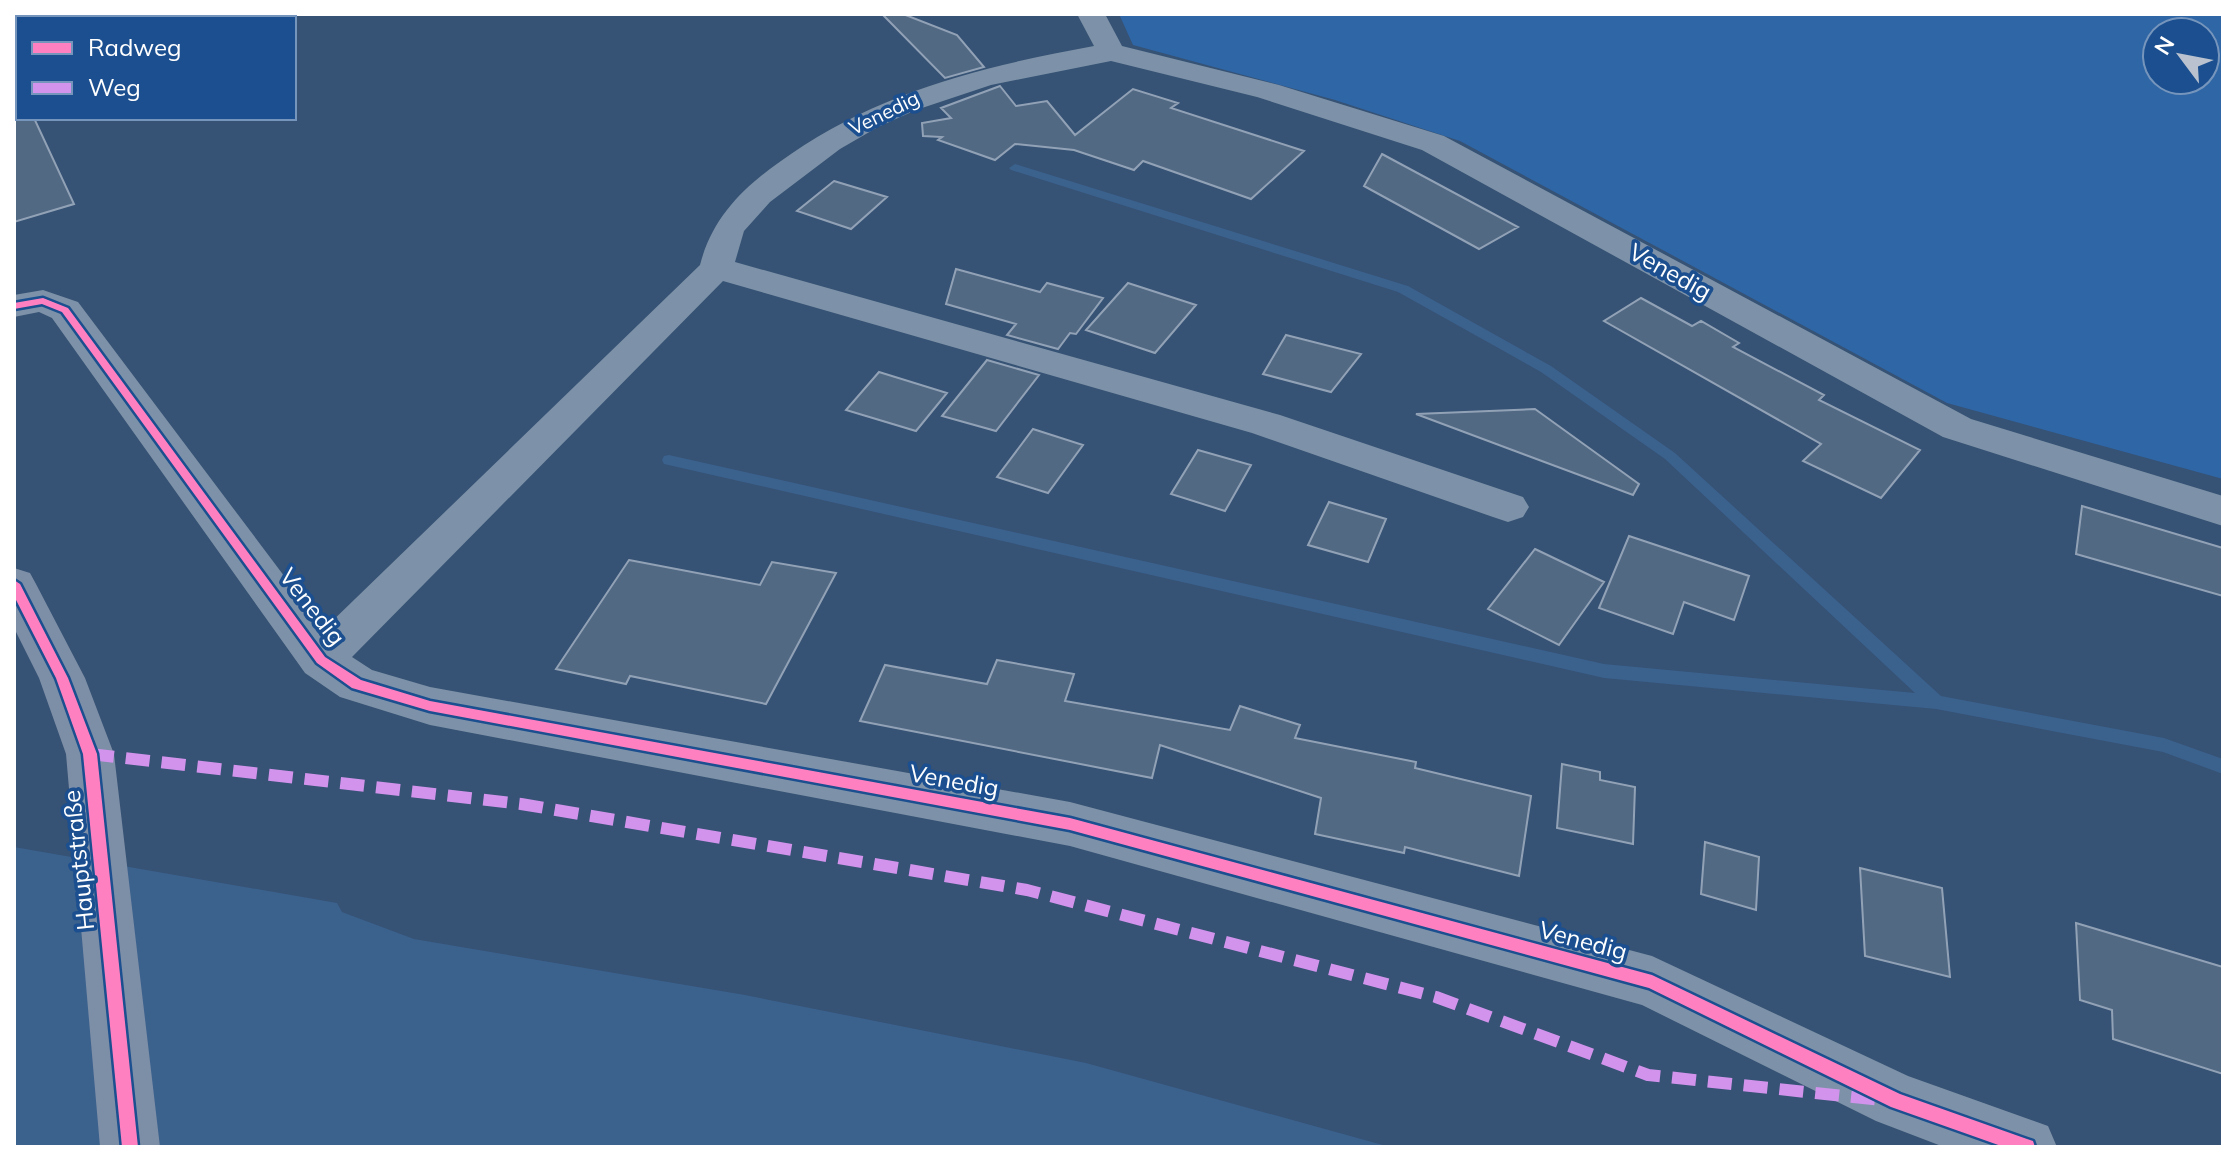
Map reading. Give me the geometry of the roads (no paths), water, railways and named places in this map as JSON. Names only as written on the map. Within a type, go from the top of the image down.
[{"type":"main road","name":"Hauptstraße","points":[[14,584],[62,678],[90,754],[130,1147]]},
{"type":"street","points":[[1091,14],[1111,52]]},
{"type":"street","name":"Venedig","points":[[321,660],[716,268],[728,229],[756,195],[820,146],[874,114],[968,79],[1111,52],[1268,91],[1433,143],[1957,428],[2223,511]]},
{"type":"street","points":[[716,268],[1266,424],[1508,507]]},
{"type":"street","name":"Venedig","points":[[14,306],[43,301],[65,310],[321,660],[357,684],[430,706],[1070,824],[1652,982],[1897,1101],[2027,1147]]},
{"type":"waterway","points":[[1015,168],[1403,289],[1546,369],[1670,456],[1936,702]]},
{"type":"waterway","points":[[669,460],[1604,671],[1936,702]]},
{"type":"waterway","points":[[1936,702],[2164,745],[2223,767]]}]
